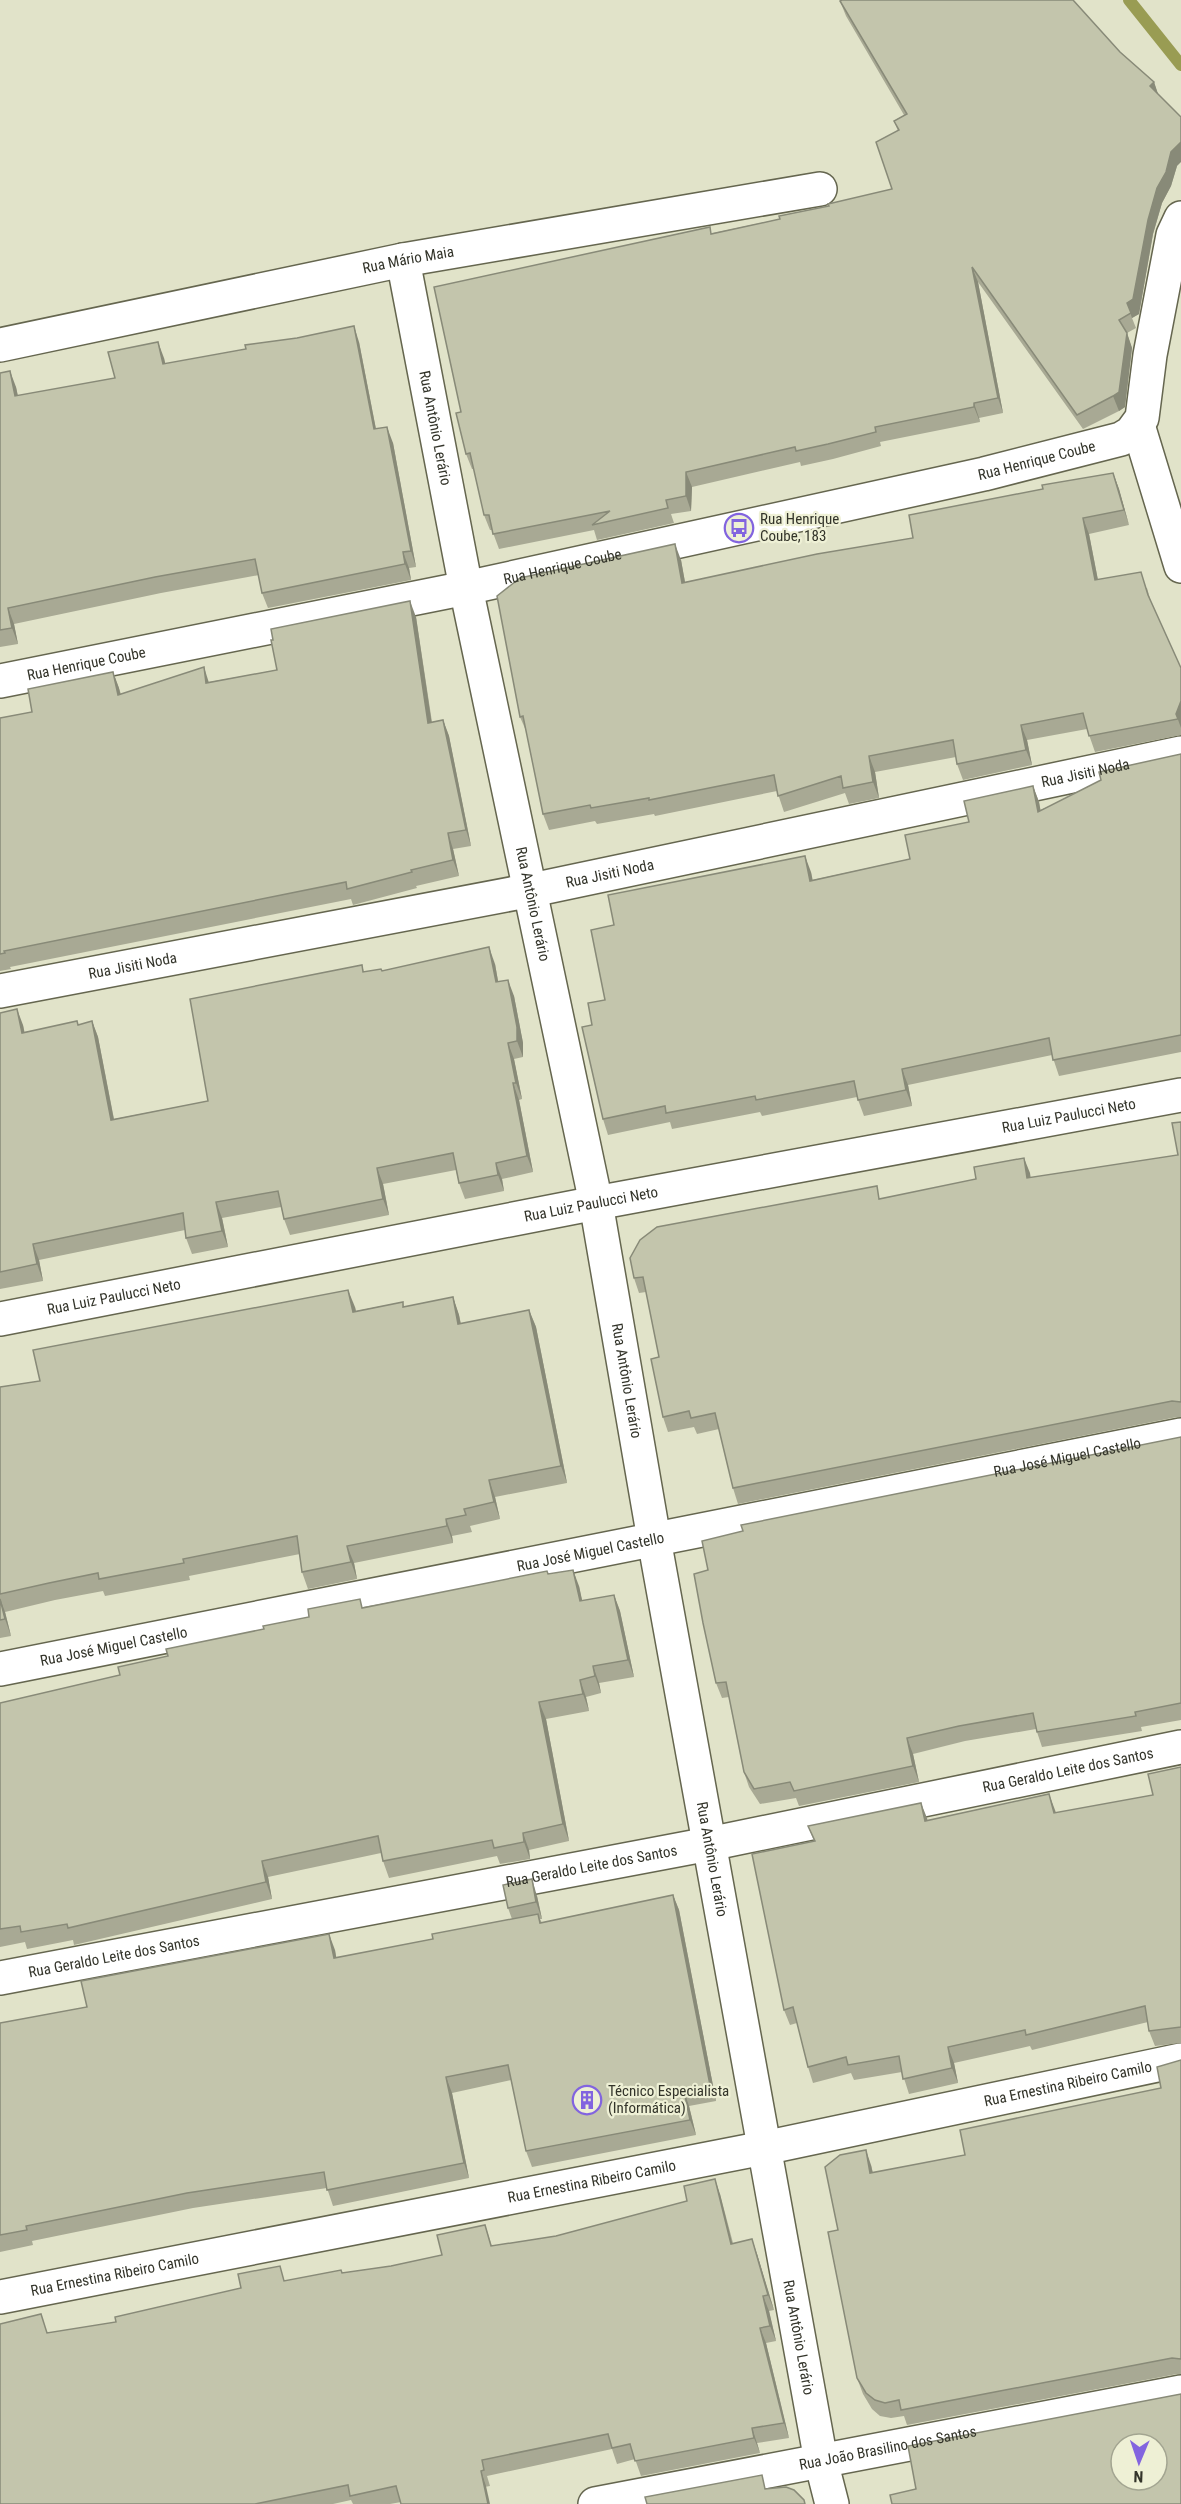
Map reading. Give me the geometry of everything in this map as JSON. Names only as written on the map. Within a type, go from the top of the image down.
[{"type":"street","name":"Rua Mário Maia","points":[[0,345],[403,260],[820,189]]},
{"type":"street","points":[[1181,218],[1173,234],[1150,355],[1142,418],[1130,432],[1181,566]]},
{"type":"street","name":"Rua Antônio Lerário","points":[[403,260],[466,588],[596,1203],[820,2461],[832,2504]]},
{"type":"street","name":"Rua Henrique Coube","points":[[0,681],[466,588],[984,474],[1130,432]]},
{"type":"street","name":"Rua Jisiti Noda","points":[[0,991],[531,890],[1181,753]]},
{"type":"street","name":"Rua Luiz Paulucci Neto","points":[[0,1319],[596,1203],[1181,1095]]},
{"type":"street","name":"Rua José Miguel Castello","points":[[0,1669],[1181,1435]]},
{"type":"street","name":"Rua Geraldo Leite dos Santos","points":[[0,1978],[709,1844],[1181,1747]]},
{"type":"street","name":"Rua Ernestina Ribeiro Camilo","points":[[0,2297],[764,2148],[1181,2060]]},
{"type":"street","name":"Rua João Brasilino dos Santos","points":[[595,2504],[1181,2392]]},
{"type":"building","points":[[1073,0],[1120,52],[1154,82],[1150,86],[1181,117],[1181,142],[1171,152],[1148,220],[1133,299],[1127,303],[1131,313],[1119,320],[1127,333],[1119,392],[1077,415],[972,267],[998,398],[974,403],[974,407],[875,427],[876,432],[828,444],[796,451],[795,447],[686,472],[686,496],[666,500],[668,508],[592,525],[610,511],[493,534],[489,515],[484,515],[470,453],[466,454],[456,413],[461,412],[434,287],[710,227],[711,234],[780,219],[779,216],[829,206],[828,204],[892,189],[876,142],[899,130],[894,121],[907,114],[840,1]]},
{"type":"building","points":[[354,326],[374,429],[387,427],[411,551],[403,552],[405,564],[262,593],[255,559],[155,577],[8,608],[12,628],[0,630],[0,373],[10,371],[15,396],[115,378],[108,352],[158,342],[163,364],[246,349],[245,345],[297,338]]},
{"type":"building","points":[[1113,473],[1124,510],[1083,518],[1095,580],[1141,572],[1148,595],[1181,668],[1181,701],[1176,714],[1178,719],[1089,736],[1083,713],[1021,725],[1026,750],[957,764],[953,740],[869,756],[873,782],[843,788],[841,776],[778,796],[774,775],[649,800],[649,798],[591,808],[590,805],[543,814],[523,716],[520,717],[497,596],[520,578],[675,544],[682,583],[817,554],[913,538],[909,515],[1043,489],[1042,485]]},
{"type":"building","points":[[410,601],[428,723],[443,720],[466,830],[448,833],[453,860],[347,889],[346,882],[4,951],[5,953],[0,954],[0,718],[32,712],[28,689],[113,672],[118,695],[204,667],[206,683],[277,670],[271,629]]},
{"type":"building","points":[[1181,754],[1181,1035],[1053,1060],[1049,1038],[902,1069],[906,1090],[858,1100],[854,1081],[756,1100],[755,1096],[666,1113],[665,1106],[603,1119],[582,1027],[592,1025],[588,1003],[605,1000],[591,930],[614,925],[608,895],[805,856],[810,881],[910,859],[905,835],[969,822],[964,801],[1033,786],[1038,812],[1101,780],[1099,772]]},
{"type":"building","points":[[489,947],[496,982],[508,980],[517,1027],[517,1041],[508,1043],[527,1156],[496,1163],[498,1175],[459,1183],[453,1153],[377,1168],[383,1199],[284,1219],[278,1191],[216,1202],[222,1231],[186,1238],[183,1213],[33,1244],[37,1264],[0,1272],[0,1013],[17,1009],[22,1033],[77,1021],[78,1025],[92,1021],[111,1120],[208,1101],[190,999],[362,965],[363,972],[381,969],[382,971]]},
{"type":"building","points":[[1181,1122],[1181,1402],[1172,1401],[733,1488],[715,1413],[691,1418],[689,1411],[663,1417],[651,1359],[659,1357],[643,1277],[634,1278],[630,1258],[640,1240],[657,1227],[877,1186],[879,1199],[976,1179],[974,1167],[1024,1158],[1027,1178],[1178,1155],[1172,1123]]},
{"type":"building","points":[[348,1290],[353,1312],[403,1302],[403,1307],[453,1297],[458,1324],[529,1310],[561,1466],[489,1480],[494,1502],[464,1509],[466,1515],[446,1519],[447,1526],[347,1546],[351,1562],[302,1572],[297,1536],[183,1559],[184,1563],[99,1579],[98,1573],[0,1594],[0,1387],[40,1381],[33,1350]]},
{"type":"building","points":[[1181,1437],[1181,1703],[1135,1712],[1136,1716],[1037,1732],[1033,1713],[959,1726],[907,1738],[913,1766],[794,1791],[790,1782],[754,1789],[744,1772],[726,1682],[716,1683],[703,1623],[694,1574],[708,1570],[702,1541],[743,1531],[741,1525]]},
{"type":"building","points":[[573,1570],[580,1601],[614,1595],[628,1660],[593,1666],[595,1676],[580,1680],[583,1694],[539,1702],[563,1824],[523,1833],[524,1842],[494,1848],[492,1840],[383,1861],[378,1836],[262,1861],[266,1882],[68,1928],[67,1924],[21,1932],[20,1926],[0,1929],[0,1703],[120,1675],[118,1667],[168,1656],[166,1649],[264,1629],[263,1626],[309,1617],[308,1609],[360,1599],[362,1608],[547,1571],[548,1574]]},
{"type":"building","points":[[0,1599],[5,1619],[0,1620]]},
{"type":"building","points":[[1181,1767],[1181,2027],[1149,2031],[1145,2006],[1026,2035],[1025,2030],[948,2047],[952,2068],[903,2079],[899,2056],[848,2065],[846,2057],[808,2067],[793,2007],[784,2010],[752,1854],[815,1841],[808,1826],[921,1803],[925,1821],[1049,1794],[1054,1813],[1153,1795],[1148,1774]]},
{"type":"building","points":[[532,1879],[536,1902],[508,1908],[503,1885]]},
{"type":"building","points":[[673,1895],[710,2085],[684,2091],[690,2120],[526,2151],[508,2065],[446,2077],[464,2163],[327,2190],[324,2172],[187,2193],[26,2226],[27,2230],[0,2235],[0,2023],[87,2007],[81,1981],[329,1934],[334,1958],[433,1939],[432,1934],[538,1914],[540,1923]]},
{"type":"building","points":[[1181,2060],[1181,2359],[1172,2358],[901,2410],[899,2400],[885,2403],[875,2400],[866,2393],[857,2378],[828,2232],[838,2230],[825,2167],[840,2155],[866,2150],[870,2173],[965,2155],[960,2130],[1161,2088],[1157,2067]]},
{"type":"building","points":[[715,2179],[731,2244],[752,2239],[768,2295],[763,2296],[770,2326],[760,2328],[784,2423],[752,2428],[754,2438],[635,2461],[630,2444],[612,2448],[608,2434],[482,2460],[484,2470],[481,2471],[488,2504],[401,2504],[396,2486],[350,2496],[348,2485],[255,2504],[0,2504],[0,2324],[41,2314],[47,2333],[116,2322],[115,2317],[241,2288],[238,2274],[280,2266],[284,2281],[341,2270],[342,2273],[391,2266],[442,2255],[437,2235],[485,2225],[491,2246],[556,2236],[687,2201],[684,2186]]},
{"type":"building","points":[[1181,2394],[1181,2504],[892,2504],[890,2495],[916,2489],[908,2446]]},
{"type":"building","points":[[762,2475],[765,2489],[786,2487],[794,2490],[805,2504],[647,2504],[645,2497]]},
{"type":"waterway","points":[[1129,0],[1181,65]]},
{"type":"place","name":"Rua Henrique Coube, 183","points":[[739,528]]},
{"type":"place","name":"Técnico Especialista (Informática)","points":[[587,2100]]}]
